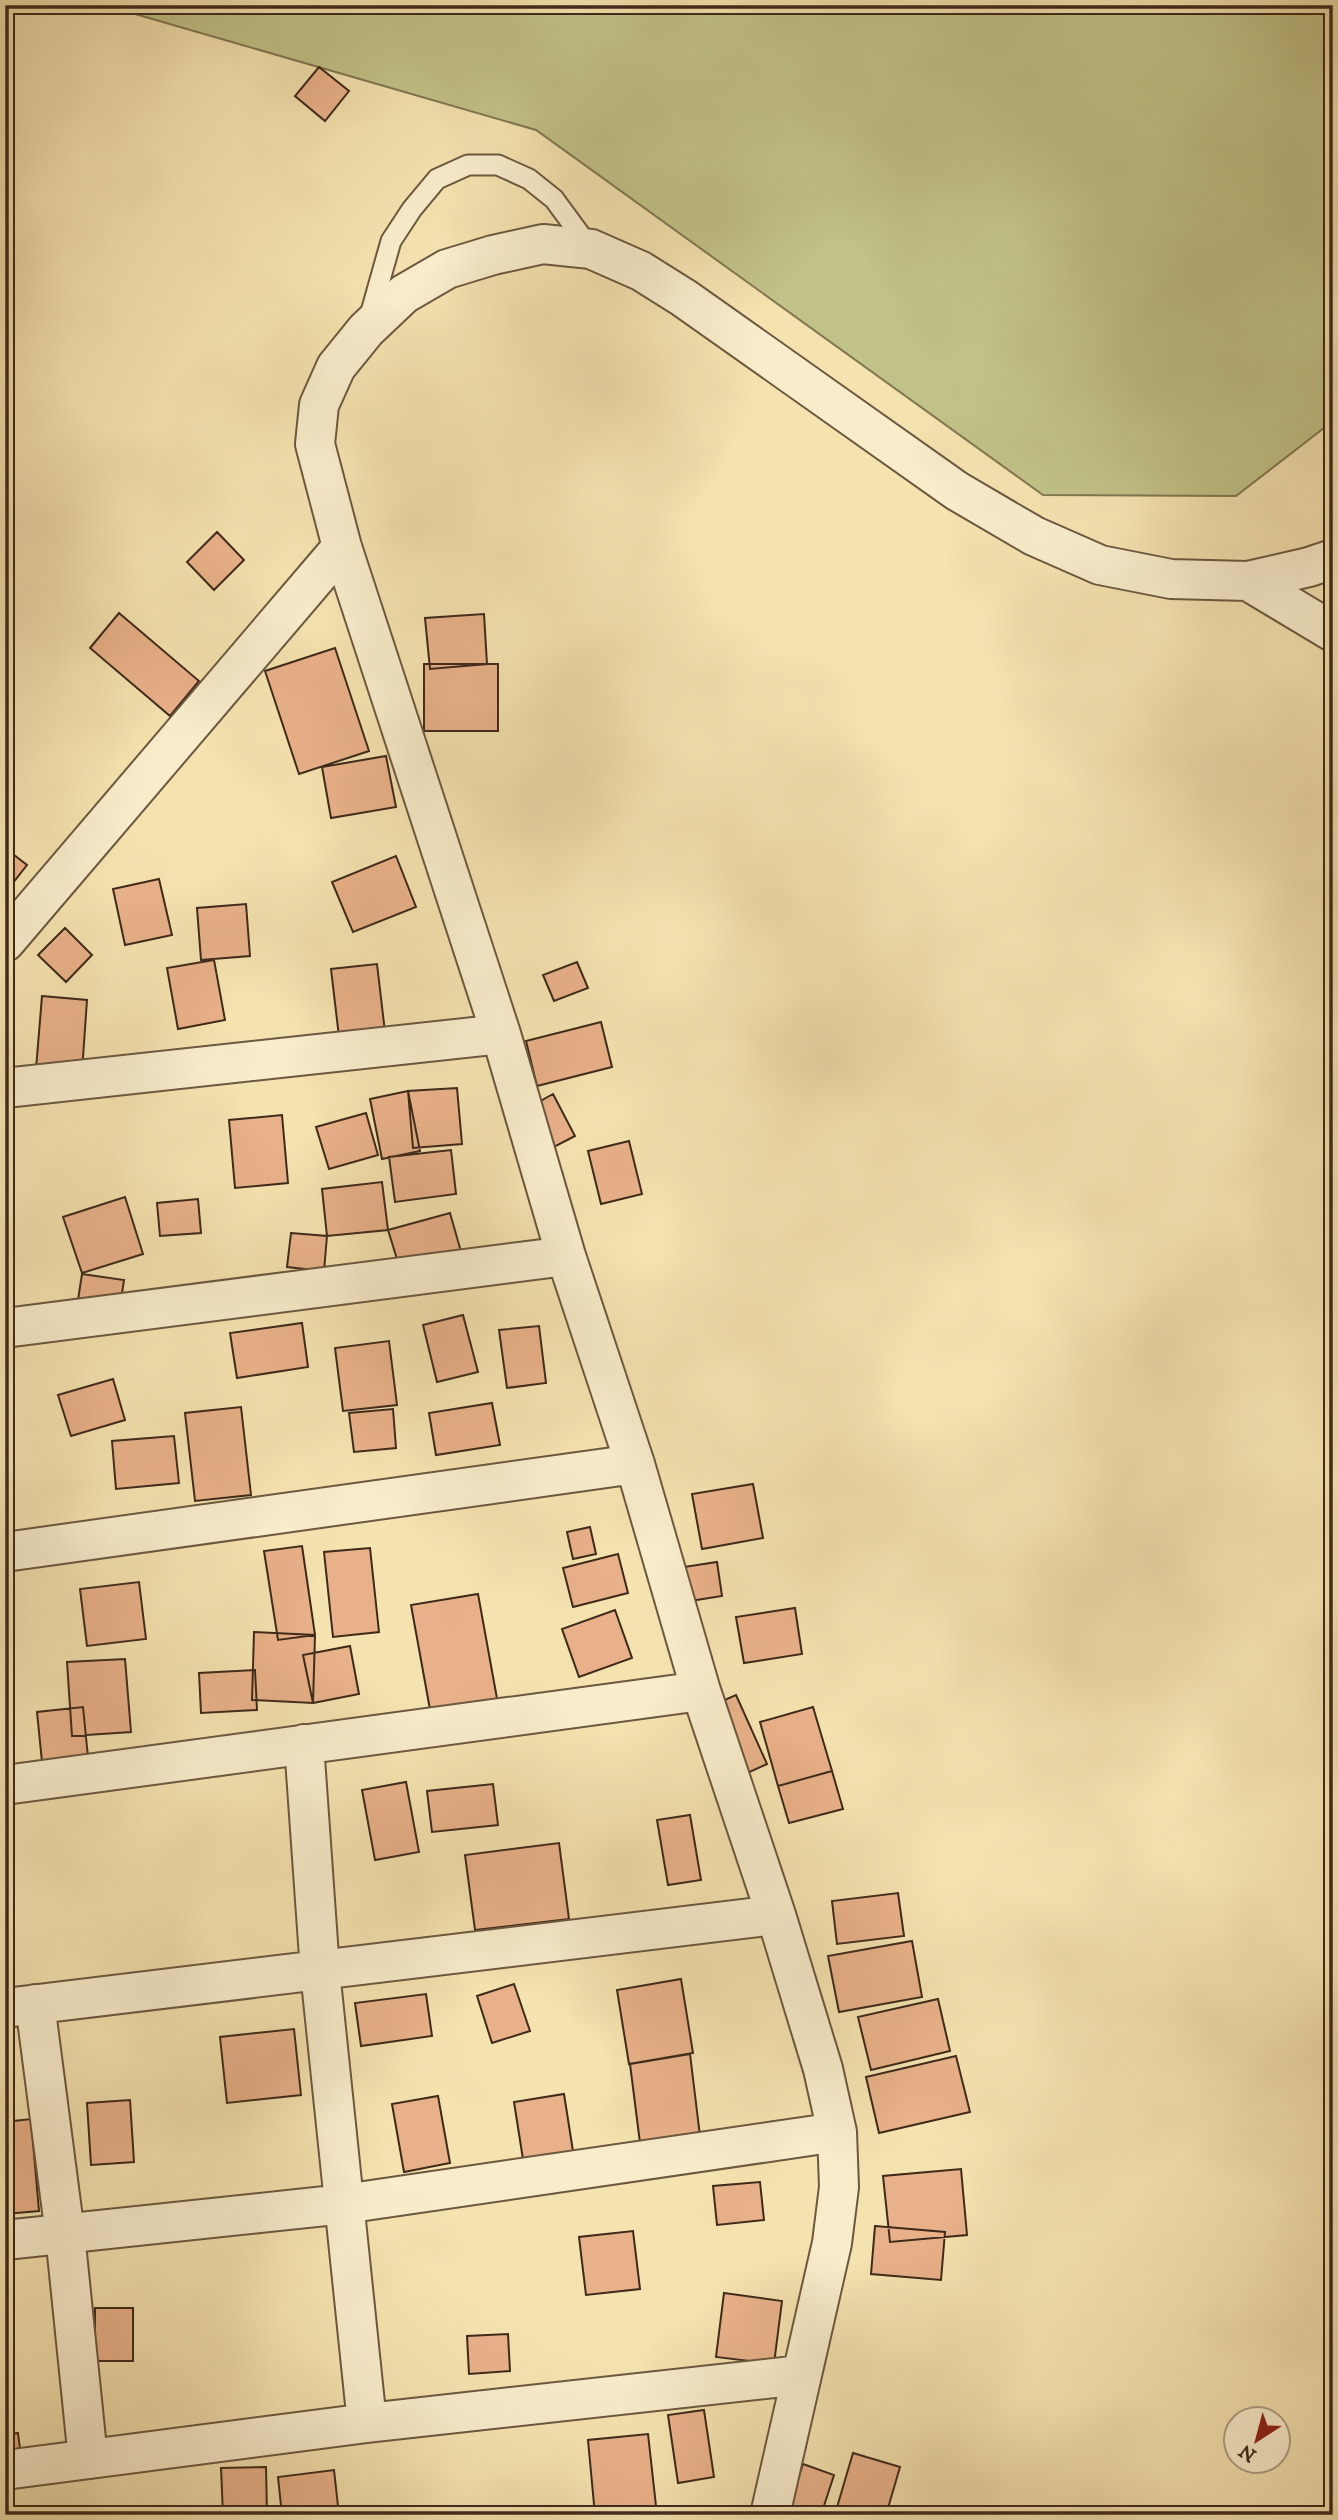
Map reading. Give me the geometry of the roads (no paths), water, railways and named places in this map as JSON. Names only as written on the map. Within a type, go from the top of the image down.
[{"type":"street","points":[[771,2515],[832,2243],[839,2187],[837,2132],[823,2069],[776,1915],[701,1691],[635,1464],[566,1256],[502,1034],[342,547],[315,444],[319,405],[336,366],[366,330],[404,294],[447,269],[544,244],[590,248],[641,271],[673,291],[957,491],[1034,536],[1100,565],[1171,579],[1248,580],[1333,559]]},
{"type":"street","points":[[5,942],[342,547]]},
{"type":"street","points":[[1248,580],[1333,632]]},
{"type":"street","points":[[5,1088],[502,1034]]},
{"type":"street","points":[[5,1328],[566,1256]]},
{"type":"street","points":[[5,1552],[635,1464]]},
{"type":"street","points":[[5,1785],[701,1691]]},
{"type":"street","points":[[304,1744],[320,1971],[367,2423]]},
{"type":"street","points":[[88,2459],[65,2234],[20,2006],[776,1915]]},
{"type":"street","points":[[5,2240],[344,2204],[837,2132]]},
{"type":"street","points":[[5,2470],[367,2423],[801,2375]]},
{"type":"lane","points":[[366,330],[391,241],[412,209],[437,179],[468,165],[498,165],[529,179],[554,199],[590,248]]}]
